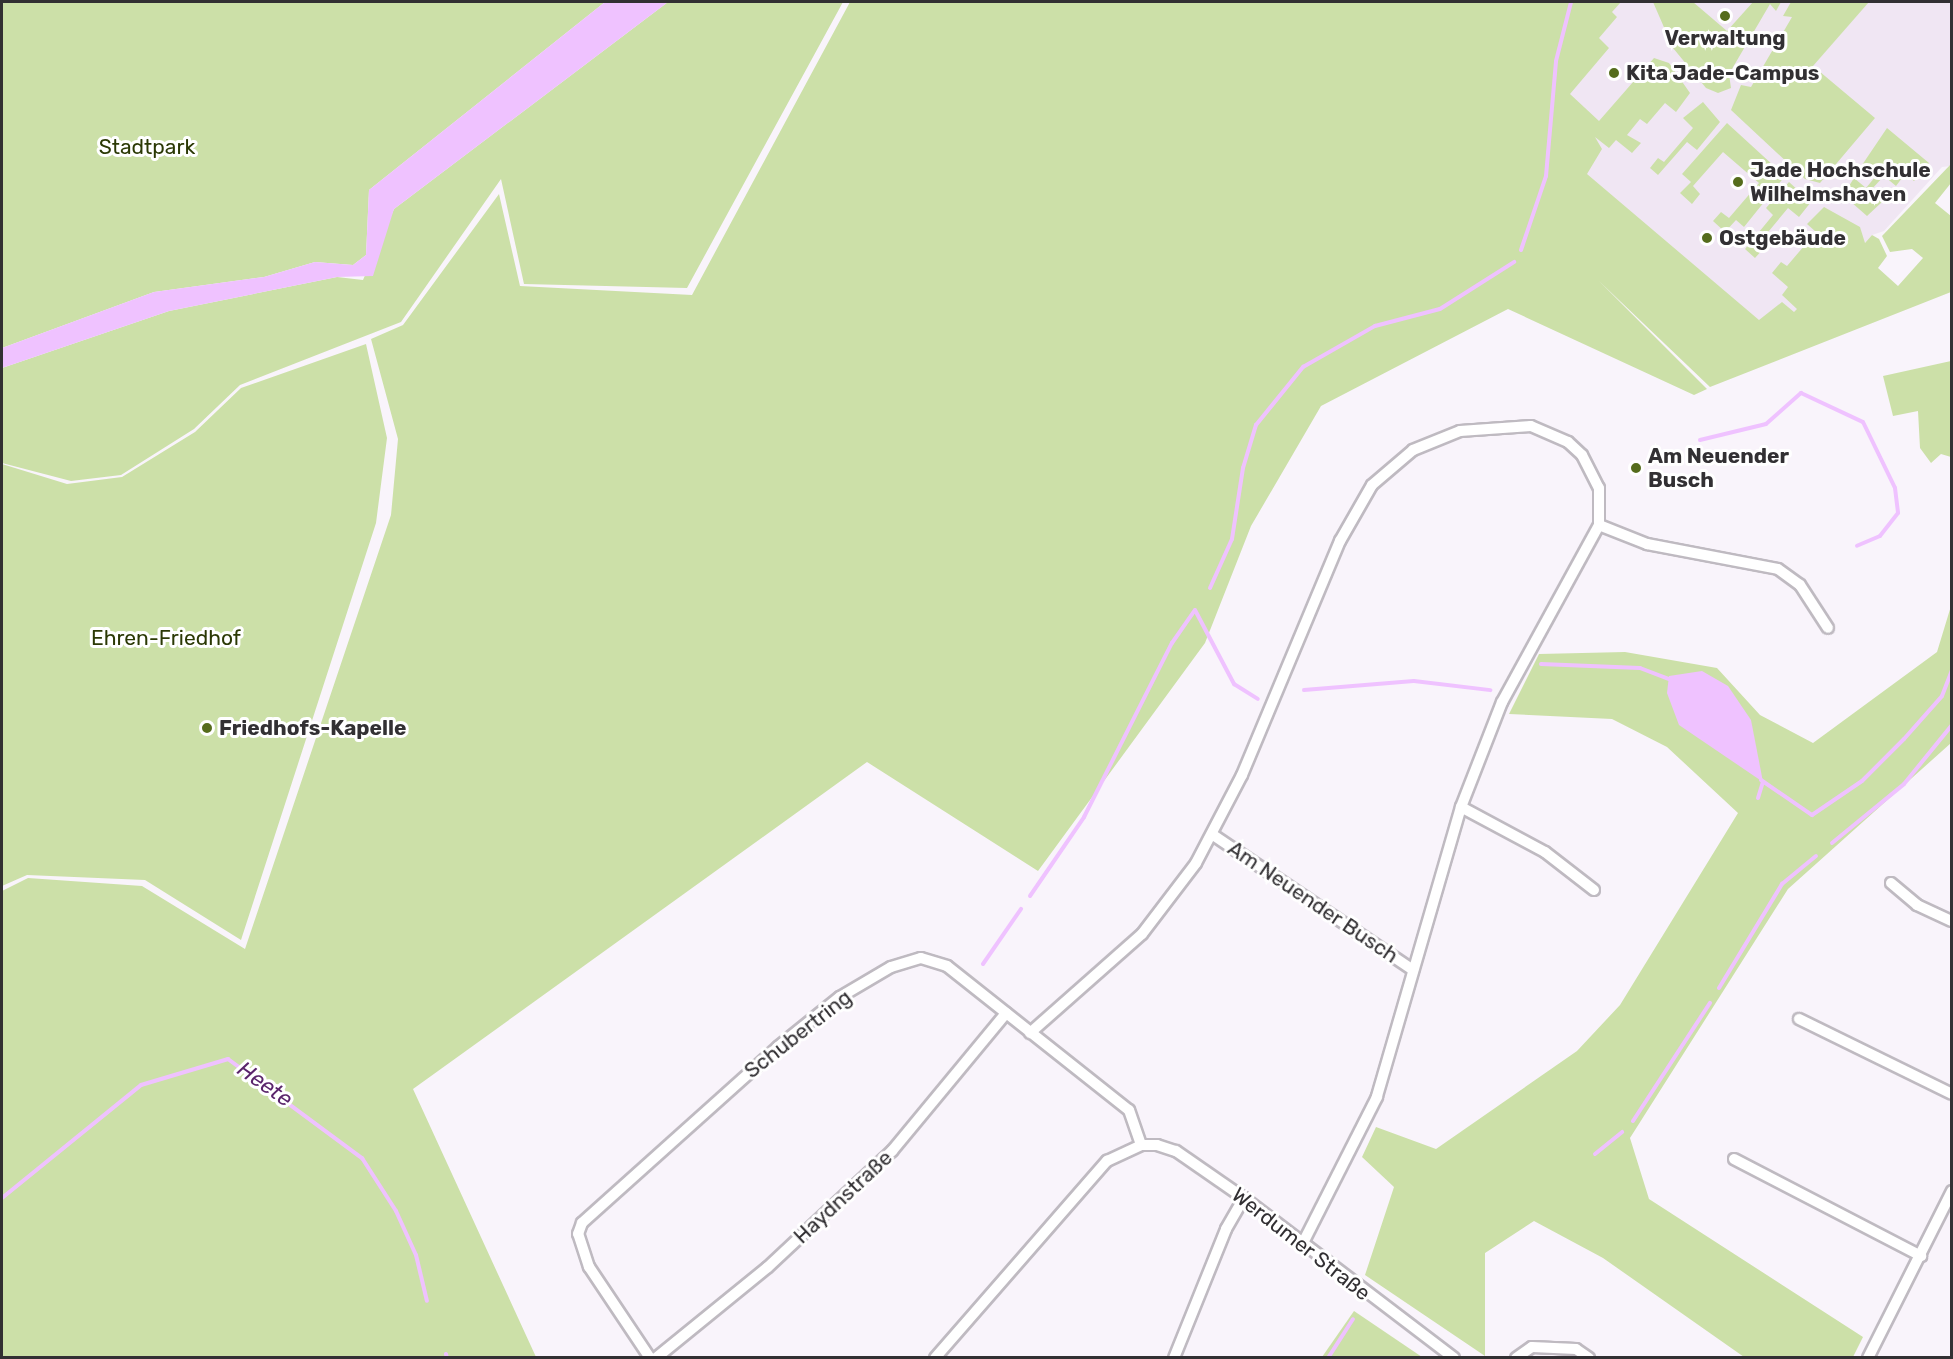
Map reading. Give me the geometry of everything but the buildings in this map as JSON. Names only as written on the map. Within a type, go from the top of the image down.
[{"type":"street","name":"Am Neuender Busch","points":[[1030,1033],[1142,934],[1213,835],[1348,524],[1391,466],[1413,450],[1460,430],[1531,426],[1568,442],[1582,455],[1599,488],[1599,525],[1518,665],[1461,807],[1377,1097],[1302,1245]]},
{"type":"street","points":[[1599,525],[1647,544],[1778,569],[1800,585],[1828,628]]},
{"type":"street","points":[[1461,807],[1545,852],[1594,890]]},
{"type":"street","name":"Am Neuender Busch","points":[[1213,835],[1413,970]]},
{"type":"street","points":[[1891,883],[1917,905],[1952,921]]},
{"type":"street","name":"Schubertring","points":[[650,1358],[589,1267],[578,1234],[587,1218],[778,1047],[840,997],[891,967],[921,958],[947,966],[1129,1110],[1142,1145]]},
{"type":"street","name":"Haydnstraße","points":[[656,1358],[768,1267],[892,1151],[1006,1013]]},
{"type":"street","points":[[1799,1019],[1952,1094]]},
{"type":"street","points":[[935,1358],[1107,1161],[1142,1145]]},
{"type":"street","name":"Werdumer Straße","points":[[1142,1145],[1176,1151],[1244,1198],[1302,1245],[1454,1358]]},
{"type":"street","points":[[1734,1159],[1921,1256]]},
{"type":"street","points":[[1868,1358],[1952,1191]]},
{"type":"street","points":[[1174,1358],[1226,1229],[1244,1198]]},
{"type":"street","points":[[1516,1358],[1532,1347],[1576,1349],[1589,1358]]},
{"type":"shaded area","points":[[605,2],[668,2],[394,209],[373,276],[337,277],[169,311],[2,368],[2,348],[154,292],[264,277],[315,262],[353,265],[366,255],[369,190]]},
{"type":"shaded area","name":"Jade Hochschule Wilhelmshaven","points":[[1530,2],[1951,2],[1951,166],[1942,167],[1884,231],[1872,235],[1761,358],[1549,196]]},
{"type":"shaded area","points":[[1702,671],[1728,686],[1751,720],[1763,782],[1679,725],[1667,693],[1669,676]]},
{"type":"green space","name":"Stadtpark","points":[[2,2],[605,2],[369,190],[366,255],[353,265],[315,262],[264,277],[154,292],[2,348]]},
{"type":"green space","points":[[668,2],[843,2],[687,288],[524,284],[501,179],[401,322],[240,385],[194,429],[121,475],[71,481],[2,463],[2,368],[169,311],[337,277],[363,280],[394,209]]},
{"type":"green space","points":[[850,2],[1621,2],[1612,12],[1617,17],[1599,38],[1609,48],[1570,94],[1599,121],[1654,58],[1669,63],[1690,93],[1676,112],[1665,103],[1647,124],[1640,119],[1627,135],[1641,143],[1632,153],[1616,140],[1609,148],[1595,137],[1602,149],[1587,174],[1759,320],[1782,302],[1794,312],[1797,309],[1782,295],[1788,287],[1772,273],[1781,262],[1787,266],[1816,232],[1807,224],[1824,207],[1860,227],[1865,243],[1872,235],[1879,239],[1887,256],[1878,268],[1898,286],[1923,258],[1912,249],[1890,252],[1882,236],[1951,164],[1951,183],[1935,203],[1951,216],[1951,292],[1710,387],[1599,281],[1707,389],[1694,395],[1508,309],[1321,406],[1251,526],[1205,643],[1038,871],[867,762],[413,1089],[536,1357],[2,1357],[2,891],[28,878],[142,886],[245,949],[391,515],[398,439],[371,339],[403,325],[499,194],[520,286],[692,295]]},
{"type":"green space","points":[[1653,2],[1693,2],[1727,31],[1753,2],[1781,2],[1776,11],[1770,4],[1729,74],[1731,88],[1718,93],[1706,88],[1673,48]]},
{"type":"green space","points":[[1791,2],[1869,2],[1813,66],[1875,118],[1820,183],[1805,179],[1731,110],[1741,85],[1751,87],[1792,17],[1783,16]]},
{"type":"green space","points":[[1703,102],[1720,122],[1697,150],[1687,142],[1658,175],[1650,168],[1658,158],[1664,162],[1693,128],[1683,118]]},
{"type":"green space","points":[[1727,123],[1785,176],[1744,227],[1736,220],[1725,232],[1713,221],[1721,212],[1729,218],[1759,183],[1723,152],[1693,186],[1700,194],[1692,204],[1680,193],[1691,182],[1682,174]]},
{"type":"green space","points":[[1887,128],[1929,163],[1914,181],[1905,174],[1896,186],[1884,176],[1870,191],[1882,202],[1867,216],[1851,202],[1849,186],[1854,178],[1866,188],[1875,177],[1862,165]]},
{"type":"green space","points":[[1789,182],[1811,202],[1799,217],[1788,208],[1759,243],[1764,248],[1755,258],[1745,249],[1773,215],[1766,208]]},
{"type":"green space","name":"Ehren-Friedhof","points":[[366,344],[387,438],[376,523],[241,940],[145,880],[27,875],[2,886],[2,464],[67,484],[122,477],[195,432],[241,388]]},
{"type":"green space","points":[[1951,361],[1951,457],[1941,454],[1931,463],[1920,448],[1918,411],[1893,416],[1883,376]]},
{"type":"green space","points":[[1951,606],[1951,743],[1788,889],[1630,1138],[1649,1199],[1863,1337],[1853,1357],[1744,1357],[1603,1258],[1534,1221],[1485,1253],[1485,1356],[1365,1275],[1394,1187],[1362,1157],[1376,1127],[1436,1149],[1577,1051],[1620,1005],[1738,813],[1667,747],[1612,719],[1509,714],[1539,654],[1625,652],[1717,668],[1760,715],[1813,743],[1937,652]]},
{"type":"green space","points":[[1354,1311],[1422,1357],[1322,1357]]},
{"type":"waterway","points":[[1521,250],[1546,176],[1556,61],[1571,2]]},
{"type":"waterway","points":[[1210,588],[1232,539],[1243,468],[1256,425],[1303,367],[1375,326],[1440,309],[1514,262]]},
{"type":"waterway","points":[[1700,440],[1766,424],[1801,393],[1863,422],[1895,488],[1898,513],[1880,536],[1857,546]]},
{"type":"waterway","points":[[1030,896],[1084,817],[1172,643],[1195,610],[1234,684],[1258,699]]},
{"type":"waterway","points":[[1541,664],[1640,668],[1672,680]]},
{"type":"waterway","points":[[1761,780],[1812,815],[1862,781],[1904,739],[1942,696],[1952,670]]},
{"type":"waterway","points":[[1304,690],[1414,681],[1490,690]]},
{"type":"waterway","points":[[1832,843],[1904,784],[1952,725]]},
{"type":"waterway","points":[[1758,798],[1763,782]]},
{"type":"waterway","points":[[1719,988],[1782,884],[1816,856]]},
{"type":"waterway","points":[[983,964],[1021,909]]},
{"type":"waterway","points":[[1633,1121],[1710,1003]]},
{"type":"waterway","name":"Heete","points":[[2,1198],[141,1085],[228,1059],[362,1158],[396,1211],[416,1255],[427,1301]]},
{"type":"waterway","points":[[1595,1154],[1622,1132]]},
{"type":"waterway","points":[[1328,1358],[1353,1319]]},
{"type":"waterway","name":"Heete","points":[[446,1354],[447,1358]]},
{"type":"place","name":"Verwaltung","points":[[1725,16]]},
{"type":"place","name":"Kita Jade-Campus","points":[[1614,73]]},
{"type":"place","name":"Jade Hochschule Wilhelmshaven","points":[[1738,182]]},
{"type":"place","name":"Ostgebäude","points":[[1707,238]]},
{"type":"place","name":"Am Neuender Busch","points":[[1636,468]]},
{"type":"place","name":"Friedhofs-Kapelle","points":[[207,728]]}]
